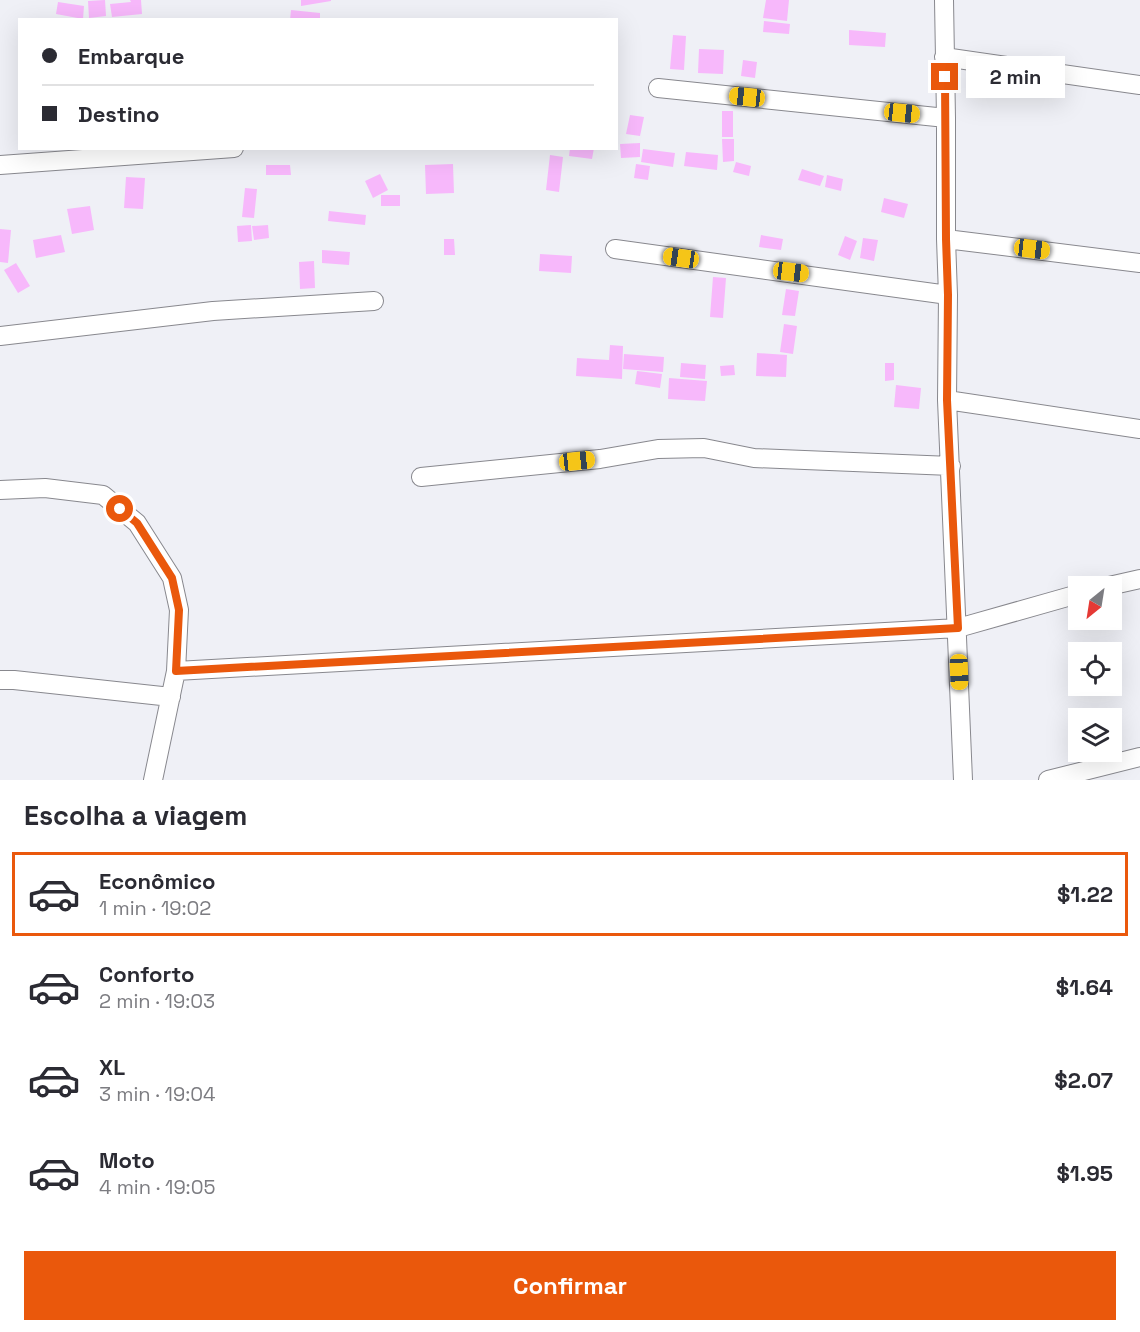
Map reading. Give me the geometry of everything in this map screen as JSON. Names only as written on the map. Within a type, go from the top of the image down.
[{"type":"street","points":[[944,0],[947,400],[963,780]]},
{"type":"street","points":[[944,57],[1140,85]]},
{"type":"street","points":[[658,88],[946,118]]},
{"type":"street","points":[[0,165],[206,150]]},
{"type":"street","points":[[946,239],[1140,263]]},
{"type":"street","points":[[615,249],[948,295]]},
{"type":"street","points":[[0,336],[213,311],[374,301]]},
{"type":"street","points":[[947,400],[1140,429]]},
{"type":"street","points":[[421,477],[600,459],[658,448],[704,448],[754,458],[951,466]]},
{"type":"street","points":[[0,490],[45,488],[103,495],[137,523],[172,578],[179,610],[176,671],[153,780]]},
{"type":"street","points":[[1122,583],[1140,579]]},
{"type":"street","points":[[176,671],[958,628],[1068,597]]},
{"type":"street","points":[[0,680],[171,697]]},
{"type":"street","points":[[1048,780],[1140,757]]},
{"type":"building","points":[[105,0],[106,16],[89,18],[88,1]]},
{"type":"building","points":[[130,0],[141,0],[142,14],[112,17],[110,4],[131,2]]},
{"type":"building","points":[[301,0],[331,0],[331,1],[301,6]]},
{"type":"building","points":[[766,0],[789,0],[787,21],[763,18]]},
{"type":"building","points":[[58,2],[84,6],[83,18],[56,14]]},
{"type":"building","points":[[291,10],[320,13],[320,18],[290,18]]},
{"type":"building","points":[[764,21],[790,24],[789,34],[763,32]]},
{"type":"building","points":[[849,30],[886,33],[885,47],[849,45]]},
{"type":"building","points":[[673,35],[686,36],[684,70],[670,69]]},
{"type":"building","points":[[699,49],[724,50],[723,74],[698,73]]},
{"type":"building","points":[[743,60],[757,62],[755,78],[741,76]]},
{"type":"building","points":[[722,111],[733,111],[733,137],[722,137]]},
{"type":"building","points":[[630,115],[644,117],[640,136],[626,134]]},
{"type":"building","points":[[722,139],[734,139],[734,161],[723,162]]},
{"type":"building","points":[[640,143],[640,157],[621,158],[620,144]]},
{"type":"building","points":[[643,149],[675,153],[673,167],[641,162]]},
{"type":"building","points":[[570,150],[594,150],[592,159],[569,156]]},
{"type":"building","points":[[686,152],[718,155],[717,170],[684,166]]},
{"type":"building","points":[[550,155],[563,157],[559,192],[546,190]]},
{"type":"building","points":[[736,162],[751,166],[749,176],[733,172]]},
{"type":"building","points":[[453,164],[454,193],[426,194],[425,165]]},
{"type":"building","points":[[636,164],[650,166],[648,180],[634,178]]},
{"type":"building","points":[[266,165],[290,165],[291,175],[266,175]]},
{"type":"building","points":[[802,169],[824,176],[820,186],[798,180]]},
{"type":"building","points":[[380,174],[388,190],[373,198],[365,181]]},
{"type":"building","points":[[827,175],[843,179],[841,191],[825,187]]},
{"type":"building","points":[[126,177],[145,178],[143,209],[124,208]]},
{"type":"building","points":[[245,188],[257,189],[254,218],[242,217]]},
{"type":"building","points":[[381,195],[400,195],[400,206],[381,206]]},
{"type":"building","points":[[884,198],[908,204],[904,218],[881,212]]},
{"type":"building","points":[[90,206],[94,230],[72,234],[67,209]]},
{"type":"building","points":[[329,211],[366,215],[365,225],[328,221]]},
{"type":"building","points":[[251,225],[252,241],[238,242],[237,226]]},
{"type":"building","points":[[268,225],[269,238],[254,240],[252,226]]},
{"type":"building","points":[[0,229],[11,230],[8,263],[0,262]]},
{"type":"building","points":[[61,235],[65,252],[36,258],[33,240]]},
{"type":"building","points":[[761,235],[783,239],[781,250],[759,247]]},
{"type":"building","points":[[845,236],[857,241],[850,260],[838,255]]},
{"type":"building","points":[[863,238],[878,240],[874,261],[860,258]]},
{"type":"building","points":[[444,239],[454,239],[455,255],[444,255]]},
{"type":"building","points":[[322,250],[350,252],[349,265],[322,263]]},
{"type":"building","points":[[540,254],[572,256],[571,273],[539,271]]},
{"type":"building","points":[[314,261],[315,288],[300,289],[299,262]]},
{"type":"building","points":[[16,263],[30,286],[18,293],[4,270]]},
{"type":"building","points":[[713,277],[726,278],[723,318],[710,317]]},
{"type":"building","points":[[786,289],[799,291],[795,316],[782,315]]},
{"type":"building","points":[[784,324],[797,326],[793,354],[780,352]]},
{"type":"building","points":[[610,345],[623,346],[622,379],[576,376],[577,358],[609,360]]},
{"type":"building","points":[[757,353],[787,355],[786,377],[756,376]]},
{"type":"building","points":[[624,354],[664,357],[663,372],[623,369]]},
{"type":"building","points":[[681,363],[706,365],[705,379],[680,377]]},
{"type":"building","points":[[885,363],[894,363],[894,380],[885,381]]},
{"type":"building","points":[[734,365],[735,375],[721,376],[720,366]]},
{"type":"building","points":[[637,371],[662,374],[660,388],[635,384]]},
{"type":"building","points":[[669,378],[707,381],[705,401],[668,399]]},
{"type":"building","points":[[896,385],[921,388],[919,409],[894,407]]},
{"type":"route","points":[[120,509],[137,523],[172,578],[179,610],[176,671],[958,628],[947,400],[945,77]]}]
